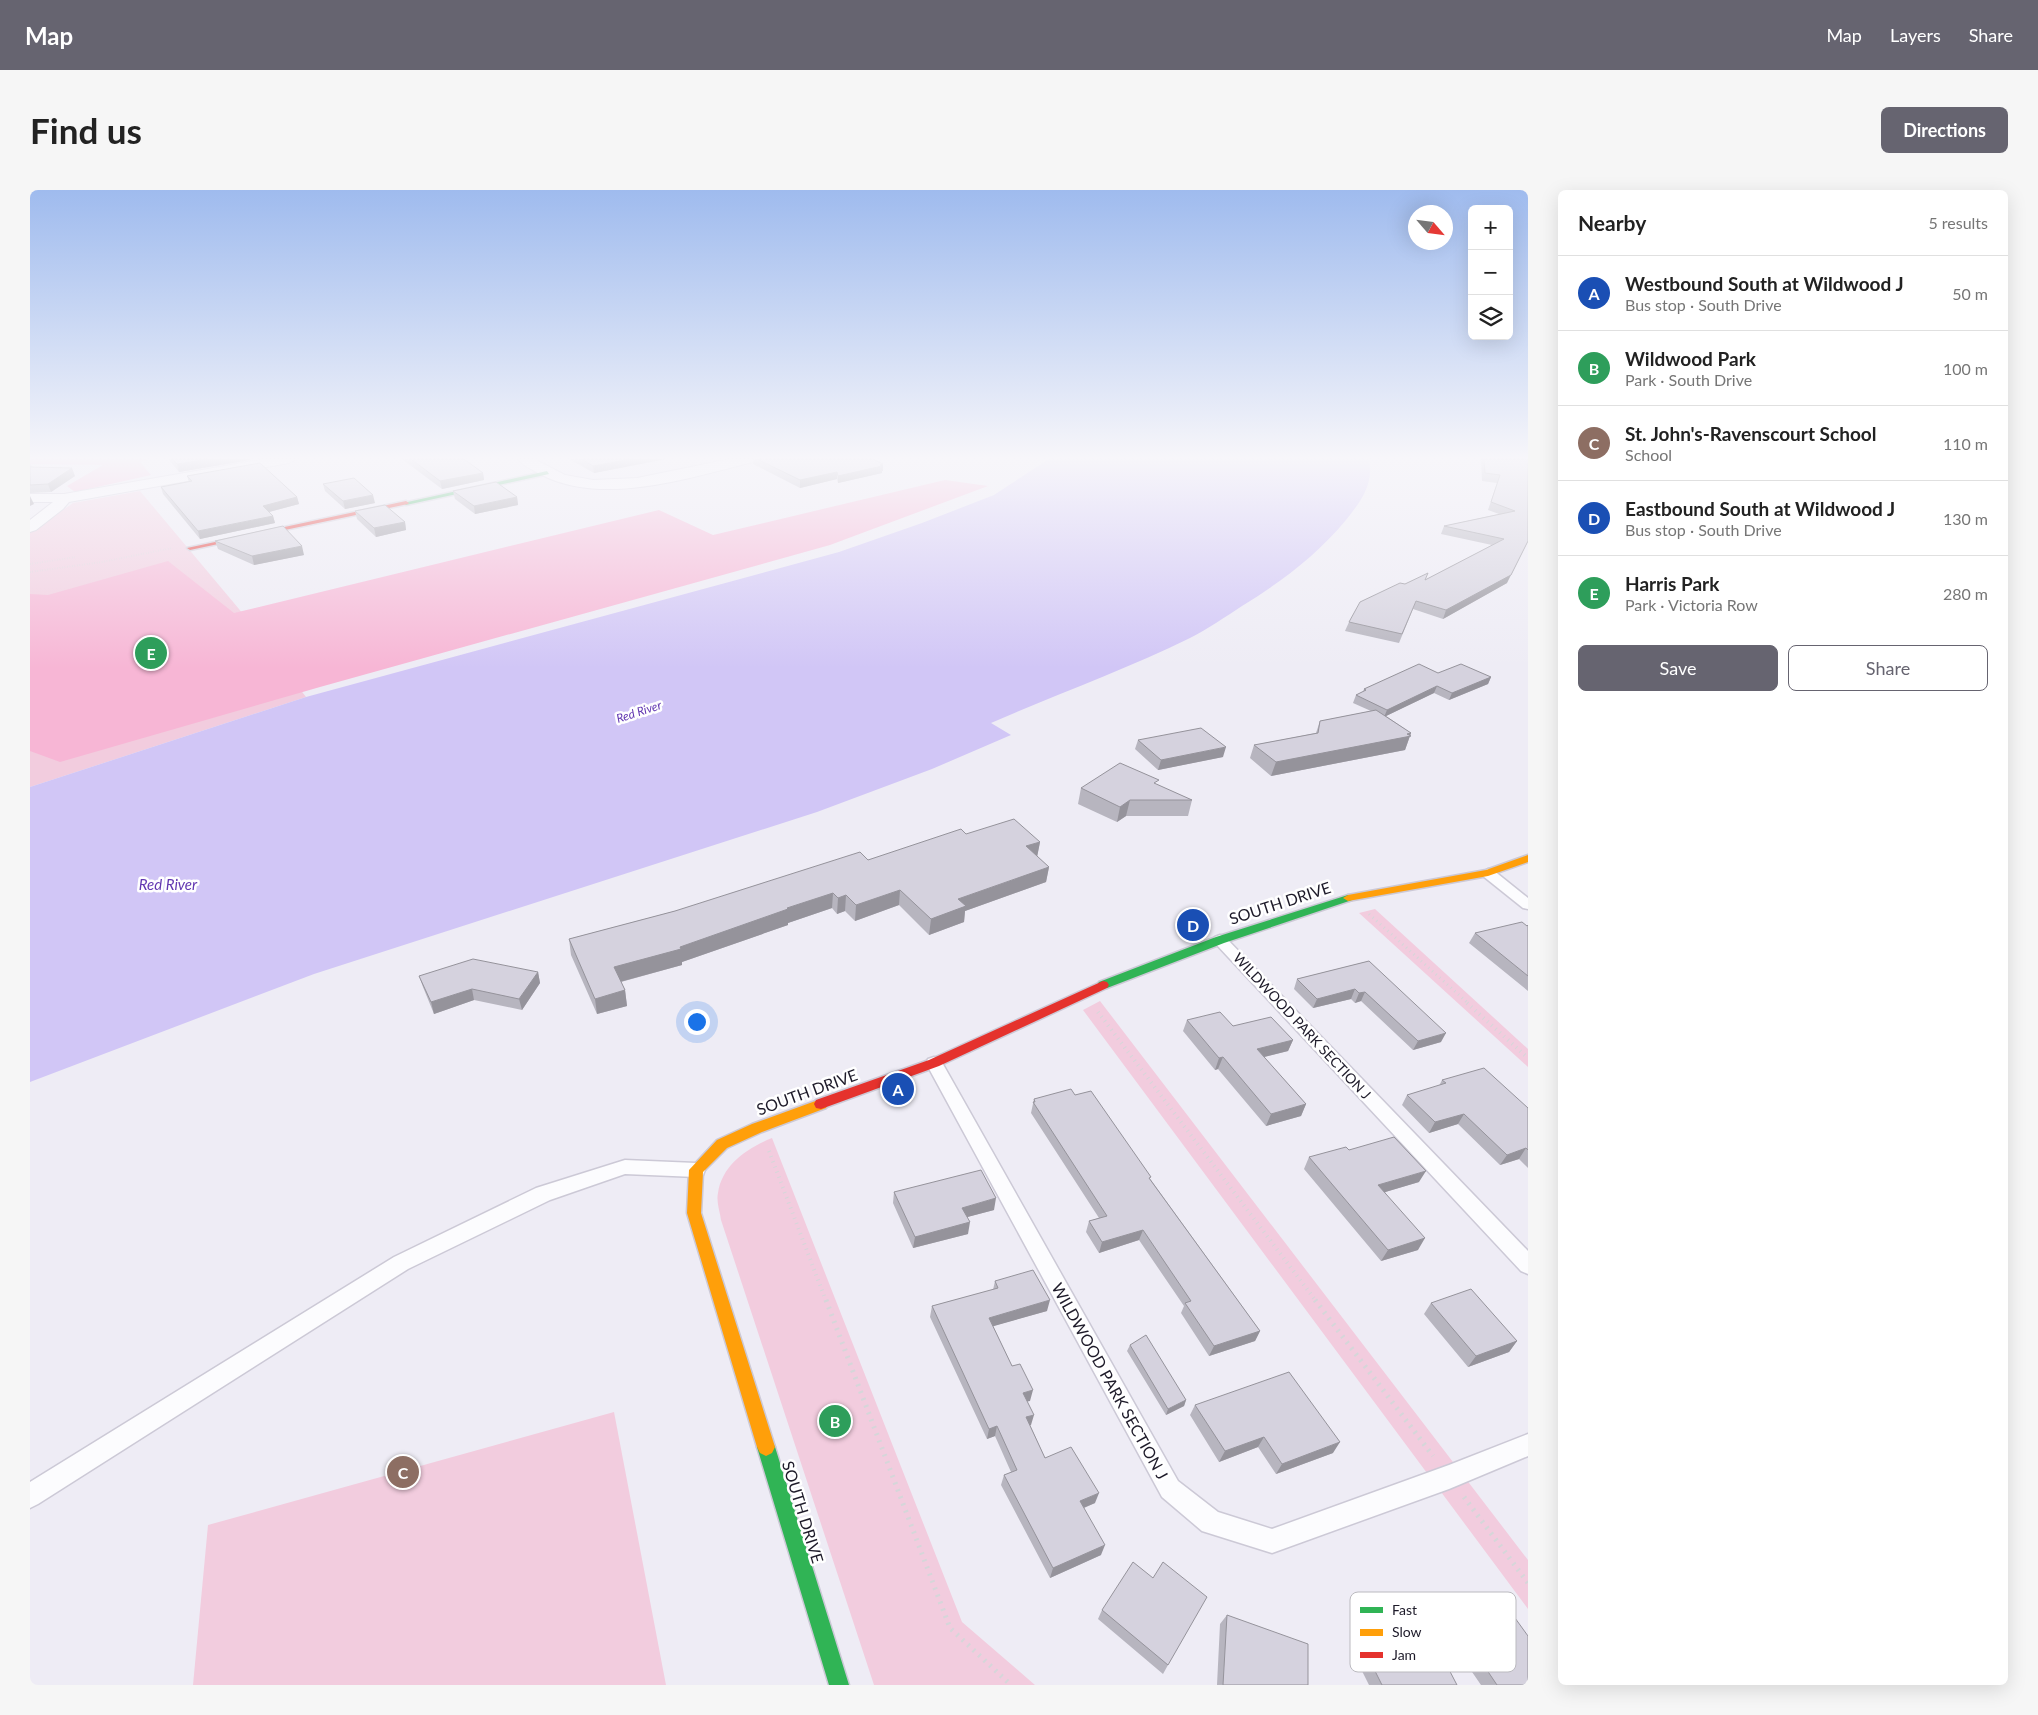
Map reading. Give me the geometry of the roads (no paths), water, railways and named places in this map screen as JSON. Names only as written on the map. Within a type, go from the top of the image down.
[{"type":"street","points":[[190,548],[282,529]]},
{"type":"street","name":"SOUTH DRIVE","points":[[839,1685],[694,1213],[696,1170],[722,1144],[760,1127],[934,1063],[1082,993],[1220,940],[1350,897],[1488,873],[1528,858]]},
{"type":"lane","points":[[1488,873],[1528,905]]},
{"type":"lane","name":"WILDWOOD PARK SECTION J","points":[[1220,940],[1528,1265]]},
{"type":"lane","name":"WILDWOOD PARK SECTION J","points":[[934,1063],[1170,1489],[1211,1522],[1272,1541],[1449,1477],[1528,1445]]},
{"type":"lane","points":[[30,1496],[401,1264],[543,1194],[625,1167],[696,1170]]},
{"type":"water","name":"Red River","points":[[905,529],[1339,529],[1310,557],[1284,578],[1203,631],[1141,661],[991,723],[1011,735],[932,769],[817,812],[314,974],[30,1082],[30,787],[306,697],[839,552]]},
{"type":"place","name":"Harris Park","points":[[151,653]]},
{"type":"place","name":"Eastbound South at Wildwood J","points":[[1193,925]]},
{"type":"place","name":"Westbound South at Wildwood J","points":[[898,1089]]},
{"type":"place","name":"Wildwood Park","points":[[835,1421]]},
{"type":"place","name":"St. John's-Ravenscourt School","points":[[403,1472]]}]
